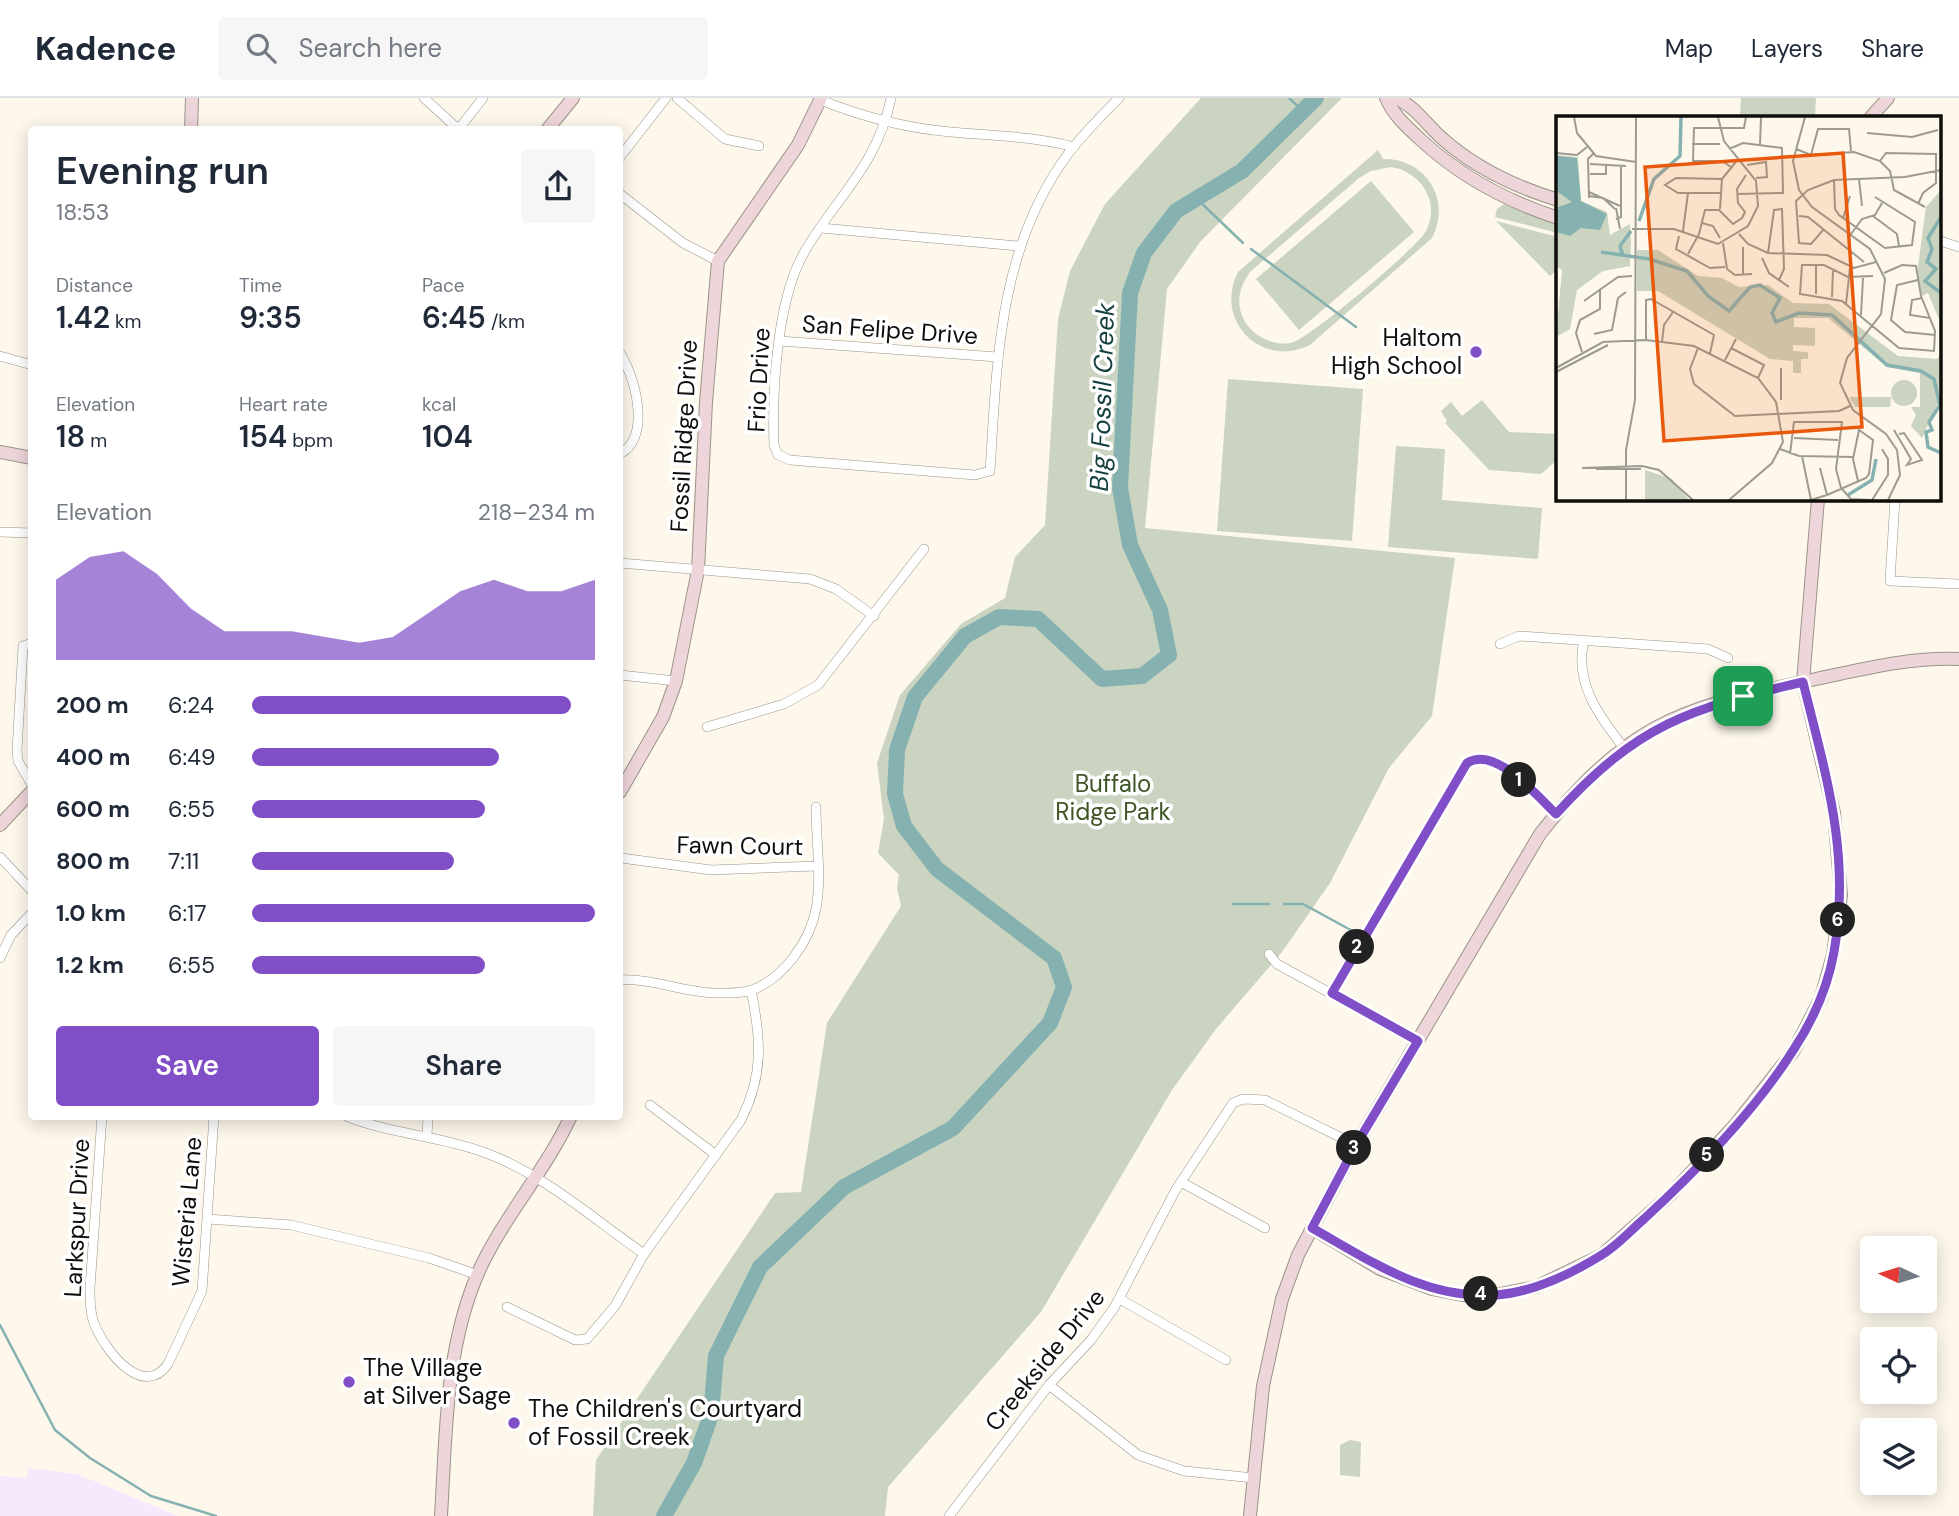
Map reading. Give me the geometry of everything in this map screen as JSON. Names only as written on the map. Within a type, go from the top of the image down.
[{"type":"street","points":[[191,126],[192,98]]},
{"type":"street","points":[[424,98],[455,126]]},
{"type":"street","points":[[460,126],[483,98]]},
{"type":"street","points":[[551,126],[573,98]]},
{"type":"street","points":[[623,153],[666,98]]},
{"type":"street","points":[[677,98],[725,139],[760,146]]},
{"type":"street","name":"Frio Drive","points":[[891,98],[886,123],[872,157],[805,250],[788,285],[773,423],[778,454],[799,461],[983,475],[990,471],[997,357]]},
{"type":"street","points":[[997,357],[1003,309],[1019,246],[1053,176],[1074,146],[1119,98]]},
{"type":"street","points":[[1386,98],[1393,113],[1435,153],[1461,173],[1494,193],[1556,217]]},
{"type":"street","points":[[1395,98],[1404,101],[1443,140],[1498,176],[1556,199]]},
{"type":"street","points":[[1872,116],[1888,98]]},
{"type":"street","points":[[821,99],[886,123],[948,132],[1033,137],[1074,146]]},
{"type":"street","name":"Fossil Ridge Drive","points":[[623,787],[663,717],[676,681],[698,570],[706,402],[718,261],[798,145],[821,99]]},
{"type":"street","points":[[1494,193],[1498,176]]},
{"type":"street","points":[[623,196],[689,247],[718,261]]},
{"type":"street","points":[[821,228],[1019,246]]},
{"type":"street","points":[[1941,241],[1959,247]]},
{"type":"street","name":"San Felipe Drive","points":[[780,341],[997,357]]},
{"type":"street","points":[[0,356],[28,364]]},
{"type":"street","points":[[623,360],[634,384],[637,415],[633,436],[628,448],[623,452]]},
{"type":"street","points":[[0,452],[28,457]]},
{"type":"street","points":[[1312,1228],[1380,1269],[1432,1289],[1462,1295],[1495,1295],[1536,1287],[1602,1255],[1670,1195],[1735,1125],[1799,1042],[1821,998],[1833,955],[1842,895],[1834,813],[1803,682],[1818,500]]},
{"type":"street","points":[[1895,500],[1890,581],[1959,584]]},
{"type":"street","points":[[0,532],[28,533]]},
{"type":"street","points":[[707,727],[784,704],[808,693],[838,663],[924,549]]},
{"type":"street","points":[[623,563],[810,579],[836,589],[874,616]]},
{"type":"street","points":[[1500,644],[1519,636],[1708,649],[1728,658]]},
{"type":"street","points":[[1584,640],[1582,672],[1589,695],[1624,748]]},
{"type":"street","points":[[28,644],[23,646],[17,750],[18,761],[28,778]]},
{"type":"street","points":[[1250,1516],[1263,1386],[1273,1336],[1298,1255],[1356,1145],[1540,834],[1556,814],[1590,777],[1624,748],[1681,716],[1803,682],[1897,662],[1959,659]]},
{"type":"street","points":[[623,675],[676,681]]},
{"type":"street","points":[[1332,993],[1467,763],[1480,758],[1499,764],[1556,814]]},
{"type":"street","points":[[0,825],[28,795]]},
{"type":"street","points":[[623,980],[646,980],[711,993],[751,990],[770,980],[788,964],[807,936],[816,906],[816,807]]},
{"type":"street","points":[[0,857],[28,887]]},
{"type":"street","name":"Fawn Court","points":[[623,858],[711,870],[817,866]]},
{"type":"street","points":[[0,958],[11,935],[28,917]]},
{"type":"street","points":[[1269,954],[1278,964],[1418,1041]]},
{"type":"street","points":[[507,1307],[564,1336],[587,1339],[615,1306],[644,1254],[741,1119],[758,1080],[760,1030],[751,990]]},
{"type":"street","name":"Creekside Drive","points":[[949,1516],[1049,1385],[1091,1340],[1120,1298],[1181,1182],[1233,1103],[1258,1098],[1356,1145]]},
{"type":"street","points":[[650,1105],[716,1155]]},
{"type":"street","name":"Larkspur Drive","points":[[102,1120],[90,1287],[92,1315],[96,1329],[112,1353],[133,1374],[150,1378]]},
{"type":"street","name":"Wisteria Lane","points":[[150,1378],[160,1373],[168,1364],[197,1307],[202,1291],[214,1120]]},
{"type":"street","points":[[362,1120],[490,1154],[536,1178],[644,1254]]},
{"type":"street","points":[[427,1136],[428,1120]]},
{"type":"street","points":[[441,1516],[448,1397],[456,1344],[478,1275],[508,1218],[536,1178],[570,1120]]},
{"type":"street","points":[[1181,1182],[1265,1228]]},
{"type":"street","points":[[208,1219],[302,1227],[429,1258],[478,1275]]},
{"type":"street","points":[[1120,1298],[1226,1360]]},
{"type":"street","points":[[1049,1385],[1138,1455],[1184,1471],[1254,1478]]},
{"type":"shaded area","points":[[28,1468],[77,1474],[178,1516],[0,1516],[0,1476],[27,1478]]},
{"type":"green space","name":"Buffalo Ridge Park","points":[[1201,98],[1342,98],[1200,242],[1167,289],[1145,528],[1455,558],[1432,716],[1389,768],[1330,883],[1282,952],[1216,1029],[1172,1090],[1041,1312],[888,1487],[885,1516],[593,1516],[596,1460],[775,1193],[801,1192],[827,1023],[901,906],[897,888],[899,875],[878,853],[884,819],[877,763],[900,695],[961,624],[1005,598],[1015,557],[1045,525],[1058,319],[1070,271],[1105,204]]},
{"type":"green space","points":[[1741,98],[1816,98],[1815,116],[1740,116]]},
{"type":"green space","points":[[1378,150],[1383,159],[1412,166],[1423,174],[1437,196],[1439,209],[1432,238],[1310,345],[1292,351],[1275,351],[1247,336],[1237,323],[1232,307],[1232,290],[1238,272]],"holes":[[[1391,167],[1402,170],[1419,182],[1429,199],[1430,220],[1418,241],[1362,292],[1302,338],[1284,344],[1265,339],[1254,332],[1245,322],[1239,303],[1243,284],[1250,272],[1359,178],[1371,171]]]},
{"type":"green space","points":[[1371,181],[1414,232],[1299,330],[1256,279]]},
{"type":"green space","points":[[1504,204],[1556,221],[1556,232],[1495,217],[1497,209]]},
{"type":"green space","points":[[1496,221],[1556,236],[1556,271],[1550,276]]},
{"type":"green space","points":[[1228,379],[1363,389],[1352,541],[1217,531]]},
{"type":"green space","points":[[1482,400],[1509,432],[1556,434],[1556,461],[1541,474],[1489,470],[1445,423],[1447,421],[1441,411],[1451,402],[1462,416]]},
{"type":"green space","points":[[1396,446],[1445,449],[1442,500],[1542,508],[1538,559],[1388,547]]},
{"type":"green space","points":[[1350,1440],[1361,1442],[1360,1477],[1340,1475],[1340,1445]]},
{"type":"waterway","points":[[1289,98],[1303,111]]},
{"type":"waterway","name":"Big Fossil Creek","points":[[664,1516],[694,1463],[711,1415],[716,1356],[760,1267],[844,1187],[953,1128],[1050,1023],[1064,987],[1054,958],[937,869],[904,826],[895,794],[897,750],[915,697],[965,636],[999,617],[1038,619],[1102,679],[1142,676],[1169,655],[1160,610],[1130,545],[1120,488],[1130,293],[1144,253],[1176,211],[1242,171],[1316,98]]},
{"type":"waterway","points":[[1197,199],[1243,243]]},
{"type":"waterway","points":[[1251,249],[1356,327]]},
{"type":"waterway","points":[[1233,904],[1269,904]]},
{"type":"waterway","points":[[1284,904],[1303,904],[1358,934]]},
{"type":"waterway","points":[[0,1325],[55,1430],[90,1458],[151,1496],[216,1516]]},
{"type":"place","name":"Haltom High School","points":[[1476,352]]},
{"type":"place","name":"The Village at Silver Sage","points":[[349,1382]]},
{"type":"place","name":"The Children's Courtyard of Fossil Creek","points":[[514,1423]]},
{"type":"route","points":[[1803,682],[1834,813],[1842,895],[1833,955],[1821,998],[1793,1052],[1735,1125],[1670,1195],[1602,1255],[1536,1287],[1495,1295],[1462,1295],[1432,1289],[1380,1269],[1312,1228],[1356,1145],[1418,1041],[1332,993],[1345,966],[1461,769],[1473,759],[1491,760],[1524,784],[1556,814],[1601,767],[1653,729],[1681,716],[1743,696],[1803,682]]}]
